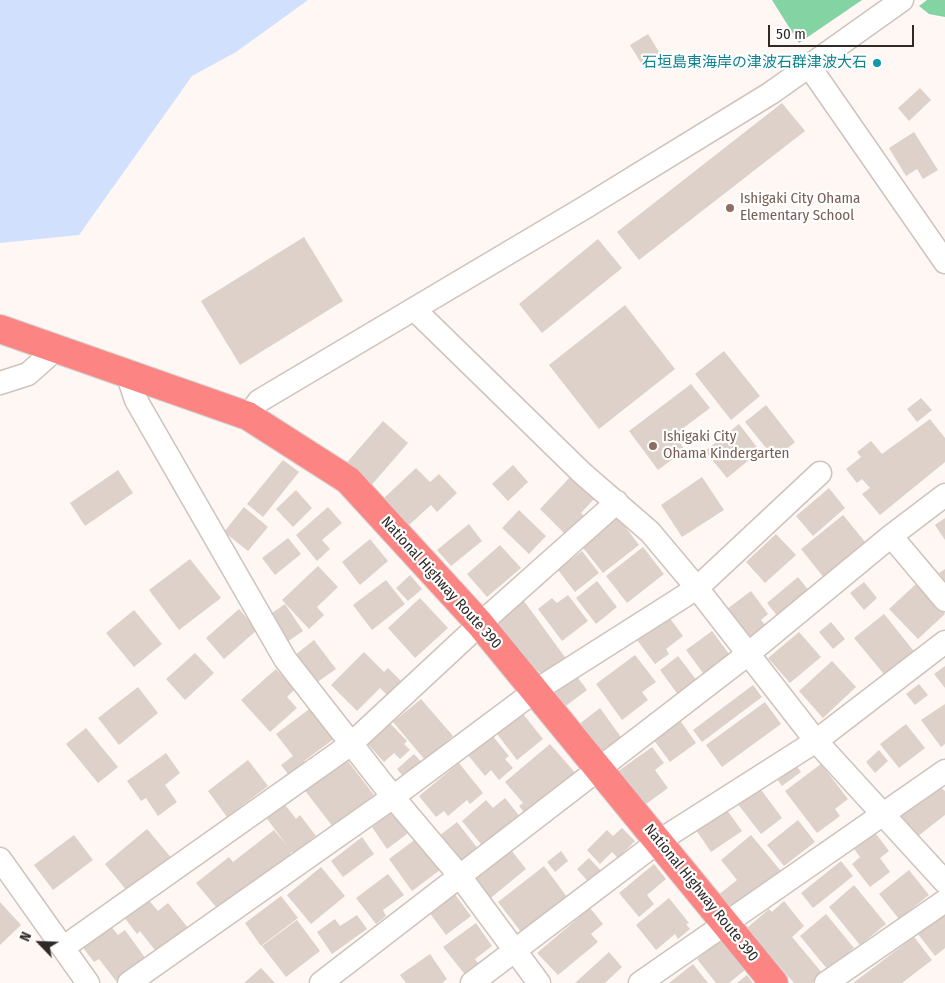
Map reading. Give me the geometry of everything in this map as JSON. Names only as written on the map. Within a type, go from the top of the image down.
[{"type":"highway","name":"National Highway Route 390","points":[[0,329],[248,416],[348,480],[480,624],[774,983]]},
{"type":"street","points":[[248,416],[259,401],[415,310],[771,93],[902,0]]},
{"type":"street","points":[[809,66],[945,262]]},
{"type":"street","points":[[415,310],[582,473],[650,532],[697,588],[816,741],[945,882]]},
{"type":"street","points":[[0,383],[28,374],[57,348]]},
{"type":"street","points":[[127,374],[136,400],[285,659],[393,797],[460,875],[539,983]]},
{"type":"street","points":[[129,983],[393,797],[535,691],[697,588],[820,473]]},
{"type":"street","points":[[321,983],[748,654],[891,536],[945,495]]},
{"type":"street","points":[[64,947],[351,744],[480,624],[617,502]]},
{"type":"street","points":[[891,536],[945,600]]},
{"type":"street","points":[[472,983],[514,949],[659,841],[816,741],[945,642]]},
{"type":"street","points":[[640,983],[945,771]]},
{"type":"street","points":[[0,859],[88,983]]},
{"type":"street","points":[[826,983],[945,901]]},
{"type":"green space","points":[[772,0],[862,0],[799,43]]},
{"type":"green space","points":[[927,0],[945,0],[945,17],[929,14],[919,6]]},
{"type":"water","points":[[0,0],[308,0],[236,52],[192,76],[79,235],[0,243]]},
{"type":"building","points":[[648,34],[662,57],[644,68],[630,45]]},
{"type":"building","points":[[920,88],[931,100],[909,121],[898,108]]},
{"type":"building","points":[[782,103],[805,131],[639,260],[617,232]]},
{"type":"building","points":[[914,132],[938,170],[923,179],[917,169],[906,176],[889,148]]},
{"type":"building","points":[[304,237],[343,301],[240,365],[201,301]]},
{"type":"building","points":[[598,239],[622,268],[542,333],[519,304]]},
{"type":"building","points":[[625,305],[675,369],[599,429],[549,365]]},
{"type":"building","points":[[724,351],[760,396],[731,420],[695,374]]},
{"type":"building","points":[[691,384],[710,408],[674,435],[685,450],[658,470],[629,431]]},
{"type":"building","points":[[921,398],[932,410],[917,422],[907,409]]},
{"type":"building","points":[[766,405],[795,442],[775,459],[745,422]]},
{"type":"building","points":[[930,419],[945,438],[945,462],[880,515],[862,494],[870,488],[862,479],[857,483],[846,469],[861,457],[857,452],[871,441],[882,454]]},
{"type":"building","points":[[383,421],[408,443],[369,488],[343,467]]},
{"type":"building","points":[[739,424],[760,451],[727,478],[705,451]]},
{"type":"building","points":[[283,460],[299,472],[263,517],[247,504]]},
{"type":"building","points":[[513,465],[528,482],[508,501],[492,484]]},
{"type":"building","points":[[416,468],[430,482],[439,474],[457,493],[437,512],[431,505],[409,525],[384,498]]},
{"type":"building","points":[[118,470],[133,493],[85,526],[70,503]]},
{"type":"building","points":[[573,474],[596,497],[581,513],[586,518],[568,537],[540,509]]},
{"type":"building","points":[[702,477],[724,510],[682,537],[661,505]]},
{"type":"building","points":[[829,488],[845,508],[813,536],[796,516]]},
{"type":"building","points":[[296,490],[312,508],[293,527],[276,509]]},
{"type":"building","points":[[244,507],[268,527],[248,551],[224,532]]},
{"type":"building","points":[[328,507],[342,523],[322,540],[330,549],[317,561],[296,535]]},
{"type":"building","points":[[519,510],[546,536],[529,554],[502,528]]},
{"type":"building","points":[[843,515],[866,543],[824,578],[801,549]]},
{"type":"building","points":[[617,516],[639,545],[603,573],[580,544]]},
{"type":"building","points":[[945,518],[945,540],[935,525]]},
{"type":"building","points":[[469,524],[482,541],[451,566],[437,550]]},
{"type":"building","points":[[776,534],[796,555],[765,583],[746,562]]},
{"type":"building","points":[[288,538],[301,554],[275,575],[262,558]]},
{"type":"building","points":[[370,539],[388,561],[360,585],[342,562]]},
{"type":"building","points":[[500,545],[521,568],[487,597],[467,574]]},
{"type":"building","points":[[643,547],[664,574],[627,603],[606,576]]},
{"type":"building","points":[[582,551],[599,573],[575,592],[558,570]]},
{"type":"building","points":[[190,559],[221,598],[179,630],[149,590]]},
{"type":"building","points":[[318,566],[338,587],[317,607],[324,615],[309,629],[282,600]]},
{"type":"building","points":[[945,569],[945,581],[939,573]]},
{"type":"building","points":[[410,575],[422,589],[408,601],[396,588]]},
{"type":"building","points":[[798,577],[810,592],[779,618],[767,603]]},
{"type":"building","points":[[386,580],[405,604],[372,630],[353,605]]},
{"type":"building","points":[[597,581],[617,607],[596,624],[576,598]]},
{"type":"building","points":[[864,582],[877,598],[864,610],[850,593]]},
{"type":"building","points":[[916,584],[945,614],[918,639],[889,609]]},
{"type":"building","points":[[751,591],[768,614],[761,620],[766,626],[745,642],[723,612]]},
{"type":"building","points":[[568,595],[588,621],[562,641],[538,609],[552,598],[557,603]]},
{"type":"building","points":[[420,598],[448,628],[415,658],[388,628]]},
{"type":"building","points":[[524,601],[567,660],[545,677],[488,627]]},
{"type":"building","points":[[285,604],[303,631],[287,642],[269,615]]},
{"type":"building","points":[[239,609],[257,630],[224,659],[206,638]]},
{"type":"building","points":[[134,610],[162,644],[134,667],[106,633]]},
{"type":"building","points":[[666,613],[683,636],[666,649],[669,654],[655,664],[634,636]]},
{"type":"building","points":[[884,614],[917,655],[888,679],[854,638]]},
{"type":"building","points":[[831,622],[845,639],[833,649],[819,632]]},
{"type":"building","points":[[712,631],[732,658],[706,677],[686,650]]},
{"type":"building","points":[[799,632],[821,657],[790,683],[768,658]]},
{"type":"building","points":[[314,640],[336,669],[316,683],[295,655]]},
{"type":"building","points":[[364,652],[384,672],[388,668],[402,682],[388,696],[380,688],[357,711],[331,685]]},
{"type":"building","points":[[195,653],[214,673],[185,700],[166,679]]},
{"type":"building","points":[[635,655],[656,682],[642,692],[648,700],[622,720],[596,684]]},
{"type":"building","points":[[678,656],[701,686],[682,700],[660,670]]},
{"type":"building","points":[[832,661],[856,687],[823,718],[799,691]]},
{"type":"building","points":[[945,666],[945,688],[934,674]]},
{"type":"building","points":[[276,669],[295,689],[287,697],[297,708],[270,732],[241,700]]},
{"type":"building","points":[[572,670],[587,690],[559,711],[544,691]]},
{"type":"building","points":[[919,684],[928,695],[915,705],[906,694]]},
{"type":"building","points":[[753,685],[762,697],[702,742],[693,730]]},
{"type":"building","points":[[138,687],[158,713],[119,745],[98,718]]},
{"type":"building","points":[[421,699],[453,736],[425,760],[393,722]]},
{"type":"building","points":[[765,702],[781,724],[722,767],[706,745]]},
{"type":"building","points":[[945,704],[945,744],[941,747],[921,720]]},
{"type":"building","points":[[312,707],[335,738],[304,761],[307,766],[291,778],[281,765],[293,756],[276,734]]},
{"type":"building","points":[[600,708],[623,740],[601,756],[578,725]]},
{"type":"building","points":[[520,710],[543,739],[517,760],[494,730]]},
{"type":"building","points":[[679,719],[696,743],[670,762],[653,739]]},
{"type":"building","points":[[387,720],[407,741],[404,744],[410,750],[400,759],[394,753],[384,762],[365,741]]},
{"type":"building","points":[[906,724],[925,748],[899,768],[880,744]]},
{"type":"building","points":[[86,728],[118,767],[98,783],[66,744]]},
{"type":"building","points":[[491,734],[509,756],[505,759],[513,768],[499,780],[491,770],[485,776],[467,754]]},
{"type":"building","points":[[550,744],[577,775],[528,817],[519,806],[523,803],[505,782]]},
{"type":"building","points":[[652,747],[664,763],[655,770],[668,788],[642,807],[617,772]]},
{"type":"building","points":[[879,750],[888,761],[875,773],[866,762]]},
{"type":"building","points":[[166,753],[180,773],[165,785],[177,802],[158,816],[146,798],[141,801],[127,781]]},
{"type":"building","points":[[414,754],[425,766],[407,781],[397,769]]},
{"type":"building","points":[[344,756],[374,795],[333,827],[303,788]]},
{"type":"building","points":[[248,760],[268,786],[227,817],[208,791]]},
{"type":"building","points":[[793,761],[801,772],[782,786],[774,775]]},
{"type":"building","points":[[459,763],[483,793],[470,804],[467,800],[448,816],[444,811],[436,817],[419,796]]},
{"type":"building","points":[[821,764],[848,799],[835,809],[840,816],[817,833],[785,791]]},
{"type":"building","points":[[759,787],[782,818],[761,834],[737,803]]},
{"type":"building","points":[[940,787],[945,791],[945,815],[913,840],[895,816],[920,797],[923,800]]},
{"type":"building","points":[[505,798],[521,818],[485,849],[462,821],[486,800],[493,808]]},
{"type":"building","points":[[283,802],[296,819],[300,815],[316,836],[311,839],[317,847],[298,861],[292,852],[290,853],[295,860],[281,871],[276,864],[221,913],[196,883],[229,857],[233,862],[274,830],[288,847],[265,816]]},
{"type":"building","points":[[724,806],[742,831],[711,852],[694,827]]},
{"type":"building","points":[[396,810],[411,831],[387,849],[372,827]]},
{"type":"building","points":[[798,820],[815,842],[784,866],[767,845]]},
{"type":"building","points":[[457,822],[479,850],[461,865],[439,836]]},
{"type":"building","points":[[622,828],[635,841],[618,858],[612,852],[600,864],[587,850],[607,830],[613,836]]},
{"type":"building","points":[[147,829],[174,861],[132,897],[105,864]]},
{"type":"building","points":[[873,830],[889,851],[880,858],[890,872],[870,887],[852,864],[860,857],[852,846]]},
{"type":"building","points":[[74,835],[93,860],[53,890],[34,865]]},
{"type":"building","points":[[751,835],[785,876],[734,917],[717,896],[737,880],[721,860]]},
{"type":"building","points":[[362,837],[374,854],[343,877],[331,861]]},
{"type":"building","points":[[417,838],[440,870],[412,891],[389,859]]},
{"type":"building","points":[[511,850],[526,869],[487,901],[472,882]]},
{"type":"building","points":[[561,851],[568,861],[555,872],[547,862]]},
{"type":"building","points":[[589,858],[605,875],[592,886],[577,869]]},
{"type":"building","points":[[841,861],[853,876],[813,908],[801,893]]},
{"type":"building","points":[[654,864],[666,879],[647,895],[654,904],[639,917],[619,893]]},
{"type":"building","points":[[544,866],[567,897],[521,932],[498,902]]},
{"type":"building","points":[[321,867],[345,896],[311,924],[287,895]]},
{"type":"building","points":[[909,870],[929,895],[899,919],[879,894]]},
{"type":"building","points":[[388,874],[404,895],[383,910],[386,916],[376,924],[356,898]]},
{"type":"building","points":[[854,885],[886,924],[860,945],[829,907]]},
{"type":"building","points":[[454,893],[471,916],[446,935],[429,912]]},
{"type":"building","points":[[281,896],[298,918],[261,946],[245,923]]},
{"type":"building","points":[[147,898],[158,911],[168,903],[189,929],[158,954],[140,931],[137,934],[124,917]]},
{"type":"building","points":[[669,898],[689,923],[686,924],[690,929],[678,939],[675,934],[656,950],[636,925]]},
{"type":"building","points":[[784,901],[804,926],[792,937],[823,974],[812,983],[794,983],[747,928],[769,909],[772,912]]},
{"type":"building","points":[[0,902],[21,925],[0,945]]},
{"type":"building","points":[[590,908],[603,924],[591,934],[598,942],[558,975],[537,953]]},
{"type":"building","points":[[945,913],[945,948],[935,956],[918,934]]},
{"type":"building","points":[[826,914],[854,948],[828,970],[800,936]]},
{"type":"building","points":[[357,915],[367,929],[332,954],[317,932],[335,919],[340,926]]},
{"type":"building","points":[[297,920],[320,951],[286,977],[262,946]]},
{"type":"building","points":[[476,923],[492,946],[475,959],[481,967],[467,977],[443,947]]},
{"type":"building","points":[[109,924],[118,935],[125,930],[146,959],[116,981],[99,959],[94,962],[81,945]]},
{"type":"building","points":[[914,937],[932,960],[902,983],[853,983]]},
{"type":"building","points":[[721,940],[745,970],[729,983],[716,983],[697,959]]},
{"type":"building","points":[[609,952],[622,967],[605,983],[575,983]]},
{"type":"building","points":[[430,954],[447,979],[442,983],[406,983],[400,975]]},
{"type":"building","points":[[693,964],[708,983],[669,983]]},
{"type":"building","points":[[261,968],[275,983],[244,983]]},
{"type":"building","points":[[747,975],[753,983],[737,983]]},
{"type":"place","name":"石垣島東海岸の津波石群津波大石","points":[[877,63]]},
{"type":"place","name":"Ishigaki City Ohama Elementary School","points":[[730,208]]},
{"type":"place","name":"Ishigaki City Ohama Kindergarten","points":[[653,446]]}]
